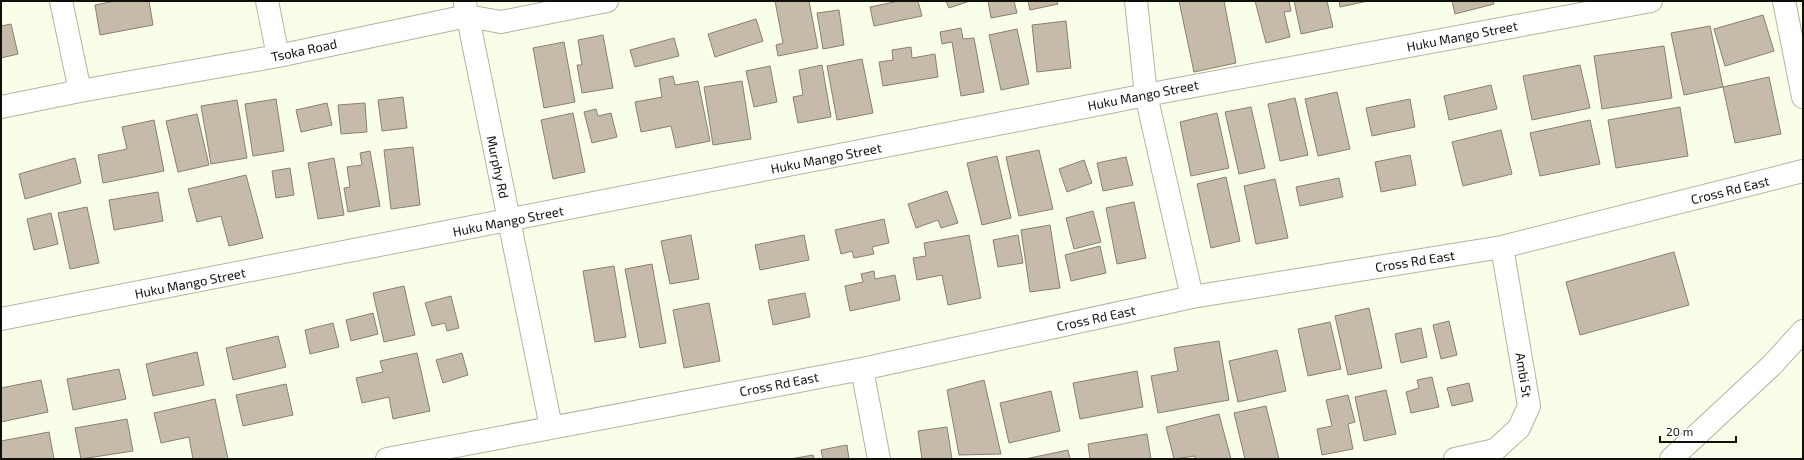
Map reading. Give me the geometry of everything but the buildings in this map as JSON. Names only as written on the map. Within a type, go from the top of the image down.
[{"type":"street","points":[[61,1],[80,91]]},
{"type":"street","points":[[267,1],[278,56]]},
{"type":"street","name":"Tsoka Road","points":[[1,107],[80,91],[278,56],[466,8],[501,22],[606,1]]},
{"type":"street","points":[[1136,1],[1146,95],[1192,297]]},
{"type":"street","name":"Huku Mango Street","points":[[1,319],[509,221],[1146,95],[1651,1]]},
{"type":"street","points":[[1784,1],[1803,97]]},
{"type":"street","name":"Murphy Rd","points":[[466,8],[551,427]]},
{"type":"street","name":"Cross Rd East","points":[[387,459],[862,369],[1192,297],[1502,247],[1803,171]]},
{"type":"street","name":"Ambi St","points":[[1455,459],[1495,450],[1519,428],[1529,406],[1502,247]]},
{"type":"street","points":[[1671,459],[1772,365],[1803,331]]},
{"type":"street","points":[[862,369],[879,459]]}]
